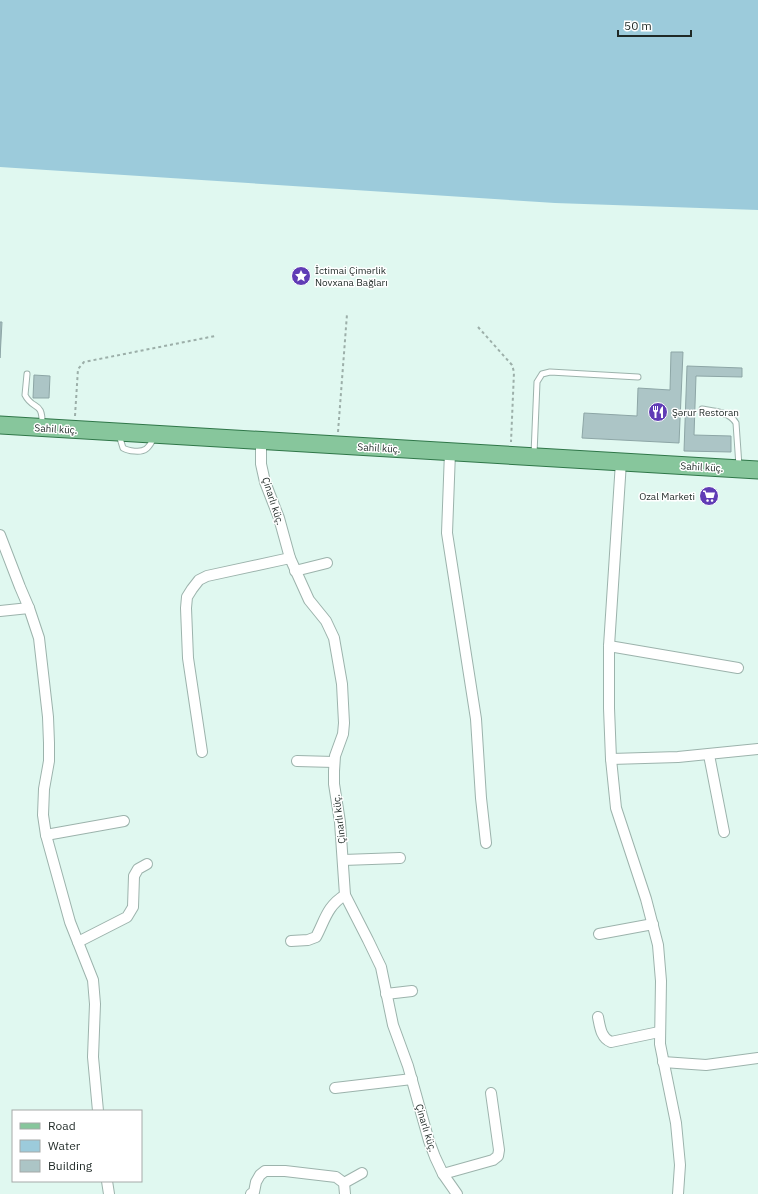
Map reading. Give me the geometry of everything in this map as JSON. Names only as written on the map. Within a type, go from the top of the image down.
[{"type":"main road","name":"Sahil küç.","points":[[0,425],[758,470]]},
{"type":"street","name":"Çinarlı küç.","points":[[261,441],[261,464],[265,482],[279,518],[294,571],[309,600],[326,621],[334,638],[342,684],[344,723],[343,734],[334,762],[334,784],[340,822],[345,895],[374,951],[380,968],[393,1025],[412,1079],[429,1142],[443,1174],[457,1194]]},
{"type":"street","points":[[450,452],[447,533],[476,719],[481,798],[486,843]]},
{"type":"street","points":[[622,462],[609,646],[611,759],[616,808],[653,924],[660,960],[659,1032],[663,1062],[676,1122],[680,1165],[678,1194]]},
{"type":"street","points":[[0,535],[29,608],[39,638],[48,718],[49,762],[44,789],[43,815],[46,835],[70,922],[93,980],[95,1004],[93,1058],[98,1110]]},
{"type":"street","points":[[202,752],[188,658],[187,597],[199,580],[207,576],[290,558]]},
{"type":"street","points":[[294,571],[327,563]]},
{"type":"street","points":[[0,611],[29,608]]},
{"type":"street","points":[[609,646],[738,668]]},
{"type":"street","points":[[611,759],[709,755],[758,749]]},
{"type":"street","points":[[709,755],[724,832]]},
{"type":"street","points":[[297,761],[334,762]]},
{"type":"street","points":[[46,835],[124,821]]},
{"type":"street","points":[[343,860],[400,858]]},
{"type":"street","points":[[78,942],[127,917],[133,907],[134,876],[138,869],[147,864]]},
{"type":"street","points":[[290,941],[308,940],[316,937],[331,906],[345,895]]},
{"type":"street","points":[[599,934],[653,924]]},
{"type":"street","points":[[386,994],[412,990]]},
{"type":"street","points":[[598,1017],[605,1040],[611,1042],[659,1032]]},
{"type":"street","points":[[663,1062],[706,1065],[758,1058]]},
{"type":"street","points":[[335,1088],[412,1079]]},
{"type":"street","points":[[443,1174],[493,1160],[498,1156],[499,1150],[491,1093]]},
{"type":"street","points":[[251,1194],[254,1192],[256,1182],[260,1175],[265,1171],[336,1177],[344,1183],[345,1194]]},
{"type":"street","points":[[344,1183],[362,1173]]},
{"type":"street","points":[[107,1182],[109,1194]]},
{"type":"lane","points":[[534,457],[536,382],[542,374],[550,372],[638,377]]},
{"type":"lane","points":[[27,374],[25,396],[40,409],[42,413],[41,428]]},
{"type":"lane","points":[[702,409],[729,415],[734,418],[736,423],[739,469]]},
{"type":"path","points":[[337,445],[347,314]]},
{"type":"path","points":[[478,327],[512,365],[514,372],[511,456]]},
{"type":"path","points":[[74,430],[78,369],[84,362],[215,336]]},
{"type":"water","points":[[0,0],[758,0],[758,210],[555,203],[0,167]]},
{"type":"building","points":[[0,322],[2,322],[0,358]]},
{"type":"building","points":[[671,352],[683,352],[679,443],[582,438],[584,413],[637,416],[638,388],[670,390]]},
{"type":"building","points":[[687,366],[742,368],[742,377],[696,376],[694,435],[731,436],[731,452],[684,451]]},
{"type":"building","points":[[34,375],[50,376],[49,398],[33,398]]},
{"type":"place","name":"İctimai Çimərlik Novxana Bağları","points":[[301,276]]},
{"type":"place","name":"Şərur Restoran","points":[[658,412]]},
{"type":"place","name":"Ozal Marketi","points":[[709,496]]}]
